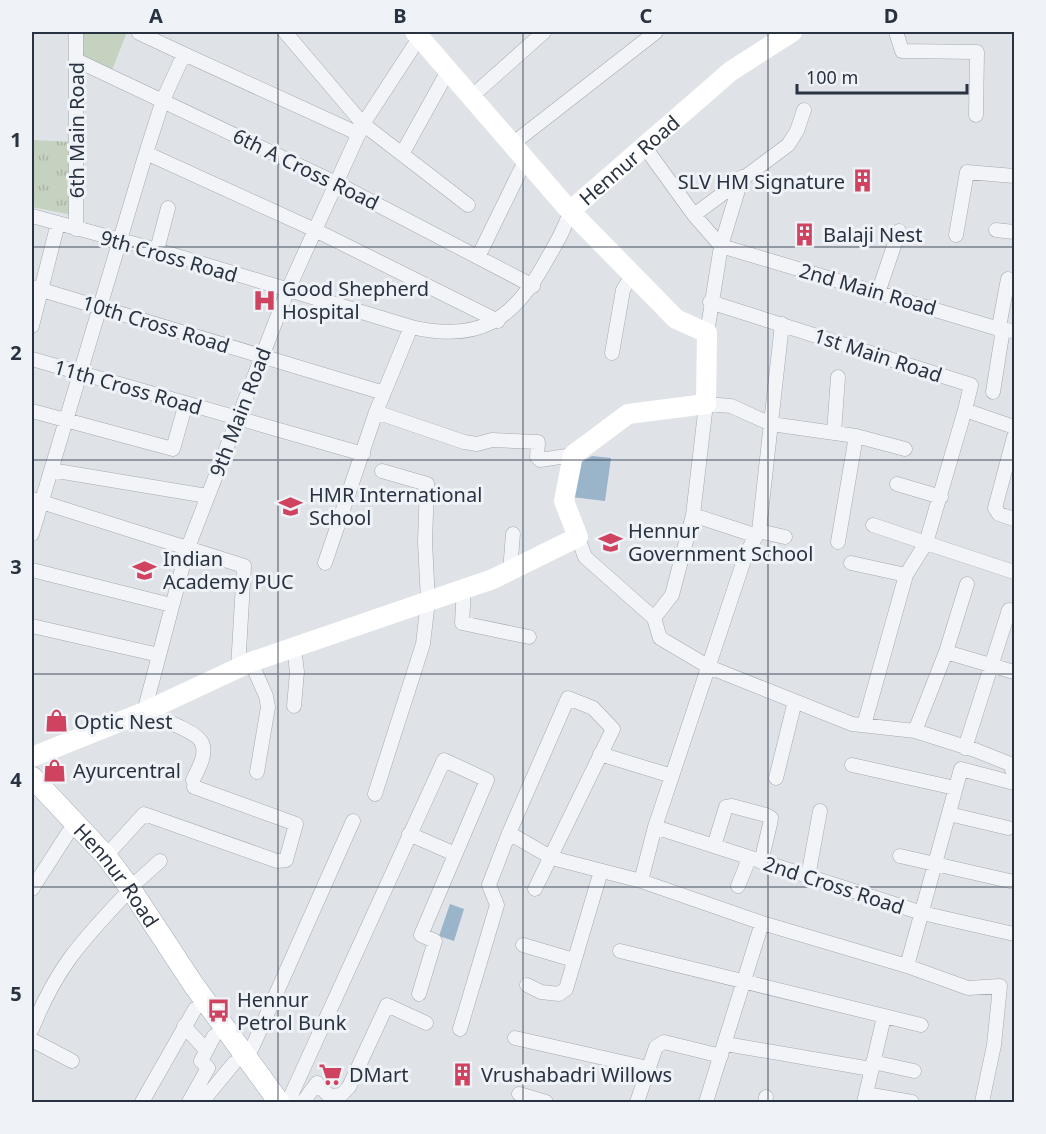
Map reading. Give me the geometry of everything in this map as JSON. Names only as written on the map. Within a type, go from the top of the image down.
[{"type":"main road","name":"Hennur Road","points":[[32,777],[106,856],[126,893],[188,987]]},
{"type":"main road","points":[[32,798],[126,893]]},
{"type":"main road","points":[[188,987],[238,1057],[264,1102]]},
{"type":"main road","points":[[188,987],[189,1017],[210,1043],[238,1057],[279,1102]]},
{"type":"street","name":"6th Main Road","points":[[76,32],[76,229]]},
{"type":"street","points":[[285,32],[361,129]]},
{"type":"street","points":[[471,97],[544,32]]},
{"type":"street","points":[[512,146],[656,32]]},
{"type":"street","name":"Hennur Road","points":[[419,33],[448,71],[570,211],[731,71],[792,32]]},
{"type":"street","points":[[896,32],[902,51],[978,52],[976,115]]},
{"type":"street","points":[[139,33],[361,129],[402,154],[468,205]]},
{"type":"street","name":"9th Main Road","points":[[144,712],[187,550],[261,356],[287,292],[361,129],[419,33]]},
{"type":"street","points":[[32,534],[36,501],[51,470],[78,372],[146,153],[164,100],[184,54]]},
{"type":"street","name":"6th A Cross Road","points":[[76,60],[336,183],[532,286]]},
{"type":"street","points":[[402,154],[448,71]]},
{"type":"street","points":[[694,215],[742,177],[788,145],[797,131],[804,110]]},
{"type":"street","points":[[644,146],[694,215],[721,246]]},
{"type":"street","points":[[146,153],[315,230],[498,321]]},
{"type":"street","points":[[478,257],[525,161]]},
{"type":"street","points":[[956,235],[967,172],[1014,176]]},
{"type":"street","points":[[654,618],[672,595],[693,515],[706,404],[710,302],[721,246],[742,177]]},
{"type":"street","points":[[157,250],[168,208]]},
{"type":"street","points":[[570,211],[676,319],[707,333]]},
{"type":"street","points":[[325,563],[376,412],[411,327],[470,332],[498,321],[532,286],[567,224],[570,211]]},
{"type":"street","name":"9th Cross Road","points":[[32,216],[157,250],[287,292],[411,327]]},
{"type":"street","points":[[32,326],[37,288],[58,223]]},
{"type":"street","points":[[996,230],[1014,232]]},
{"type":"street","points":[[879,293],[899,231]]},
{"type":"street","name":"2nd Main Road","points":[[721,246],[1005,329]]},
{"type":"street","points":[[612,353],[623,290],[632,275]]},
{"type":"street","points":[[993,392],[1005,329],[1008,279]]},
{"type":"street","name":"10th Cross Road","points":[[37,288],[384,393]]},
{"type":"street","name":"1st Main Road","points":[[710,302],[971,385],[965,410]]},
{"type":"street","points":[[641,881],[655,827],[672,776],[757,533],[782,324]]},
{"type":"street","name":"11th Cross Road","points":[[32,359],[363,454]]},
{"type":"street","points":[[834,433],[838,377]]},
{"type":"street","points":[[32,411],[173,449],[186,404]]},
{"type":"street","points":[[376,412],[464,442],[477,444],[492,440],[538,442],[537,457],[540,460],[573,455],[628,414],[706,404],[731,406],[771,424],[856,436],[905,449]]},
{"type":"street","points":[[864,724],[906,575],[926,543],[965,410],[1014,427]]},
{"type":"street","points":[[837,542],[856,436]]},
{"type":"street","points":[[1014,437],[995,508],[999,514],[1014,519]]},
{"type":"street","points":[[573,455],[564,501],[585,557],[654,618],[660,638],[709,667],[852,724],[915,731],[1010,764],[1014,774]]},
{"type":"street","points":[[51,470],[207,496]]},
{"type":"street","points":[[375,794],[423,644],[428,601],[425,542],[428,484],[382,471]]},
{"type":"street","points":[[897,484],[941,497]]},
{"type":"street","points":[[36,501],[244,566],[245,665],[268,707],[256,772]]},
{"type":"street","points":[[693,515],[757,533],[785,537]]},
{"type":"street","points":[[873,525],[1014,572]]},
{"type":"street","points":[[510,571],[513,534]]},
{"type":"street","points":[[32,757],[144,712],[245,665],[510,571],[578,537]]},
{"type":"street","points":[[851,563],[906,575]]},
{"type":"street","points":[[32,570],[171,605]]},
{"type":"street","points":[[915,731],[946,652],[967,584]]},
{"type":"street","points":[[464,588],[462,622],[529,637]]},
{"type":"street","points":[[965,747],[1009,610]]},
{"type":"street","points":[[32,626],[159,655]]},
{"type":"street","points":[[294,647],[297,672],[294,706]]},
{"type":"street","points":[[946,652],[1014,672]]},
{"type":"street","points":[[460,1029],[497,905],[489,885],[509,833],[568,698],[592,708],[613,729],[535,889]]},
{"type":"street","points":[[776,778],[795,701]]},
{"type":"street","points":[[106,856],[144,814],[277,861],[286,860],[296,824],[194,784],[202,759],[203,744],[196,735],[144,712]]},
{"type":"street","points":[[600,754],[672,776]]},
{"type":"street","points":[[288,1102],[444,760],[487,780],[421,934],[435,941],[419,994]]},
{"type":"street","points":[[852,765],[955,788]]},
{"type":"street","points":[[907,966],[961,769],[1014,783]]},
{"type":"street","points":[[714,846],[726,807],[732,806],[771,818],[755,860],[738,886]]},
{"type":"street","points":[[808,877],[820,811]]},
{"type":"street","points":[[949,814],[1008,828]]},
{"type":"street","points":[[201,1102],[238,1057],[252,1048],[353,821]]},
{"type":"street","name":"2nd Cross Road","points":[[655,827],[922,913],[1014,934]]},
{"type":"street","points":[[32,889],[68,833]]},
{"type":"street","points":[[509,833],[552,858],[641,881],[762,923],[907,966],[968,988],[1000,986],[994,1045],[982,1102]]},
{"type":"street","points":[[409,834],[455,854]]},
{"type":"street","points":[[900,856],[1014,882]]},
{"type":"street","points":[[32,1029],[54,977],[68,958],[126,893],[160,861]]},
{"type":"street","points":[[527,985],[541,992],[559,994],[566,989],[601,871]]},
{"type":"street","points":[[706,1102],[762,923]]},
{"type":"street","points":[[523,945],[574,960]]},
{"type":"street","points":[[620,951],[921,1025]]},
{"type":"street","points":[[303,1102],[317,1083],[329,1096],[341,1095],[349,1087],[387,1005],[426,1023]]},
{"type":"street","points":[[142,1102],[189,1017]]},
{"type":"street","points":[[884,1017],[865,1098],[912,1102]]},
{"type":"street","points":[[515,1038],[648,1068]]},
{"type":"street","points":[[32,1040],[72,1061]]},
{"type":"street","points":[[637,1102],[656,1047],[664,1042],[914,1071]]},
{"type":"street","points":[[189,1102],[208,1068],[201,1060],[210,1043]]},
{"type":"street","points":[[519,1094],[546,1102]]},
{"type":"green space","points":[[83,32],[127,32],[112,70],[82,58]]},
{"type":"green space","points":[[32,140],[73,142],[72,215],[32,207]]},
{"type":"water","points":[[592,456],[611,458],[605,501],[572,497],[576,465]]},
{"type":"water","points":[[450,904],[464,909],[454,941],[439,936]]},
{"type":"place","name":"SLV HM Signature","points":[[863,181]]},
{"type":"place","name":"Balaji Nest","points":[[805,234]]},
{"type":"place","name":"Good Shepherd Hospital","points":[[264,300]]},
{"type":"place","name":"HMR International School","points":[[291,506]]},
{"type":"place","name":"Hennur Government School","points":[[610,542]]},
{"type":"place","name":"Indian Academy PUC","points":[[145,570]]},
{"type":"place","name":"Optic Nest","points":[[56,721]]},
{"type":"place","name":"Ayurcentral","points":[[55,770]]},
{"type":"place","name":"Hennur Petrol Bunk","points":[[219,1010]]},
{"type":"place","name":"DMart","points":[[331,1074]]},
{"type":"place","name":"Vrushabadri Willows","points":[[463,1074]]}]
